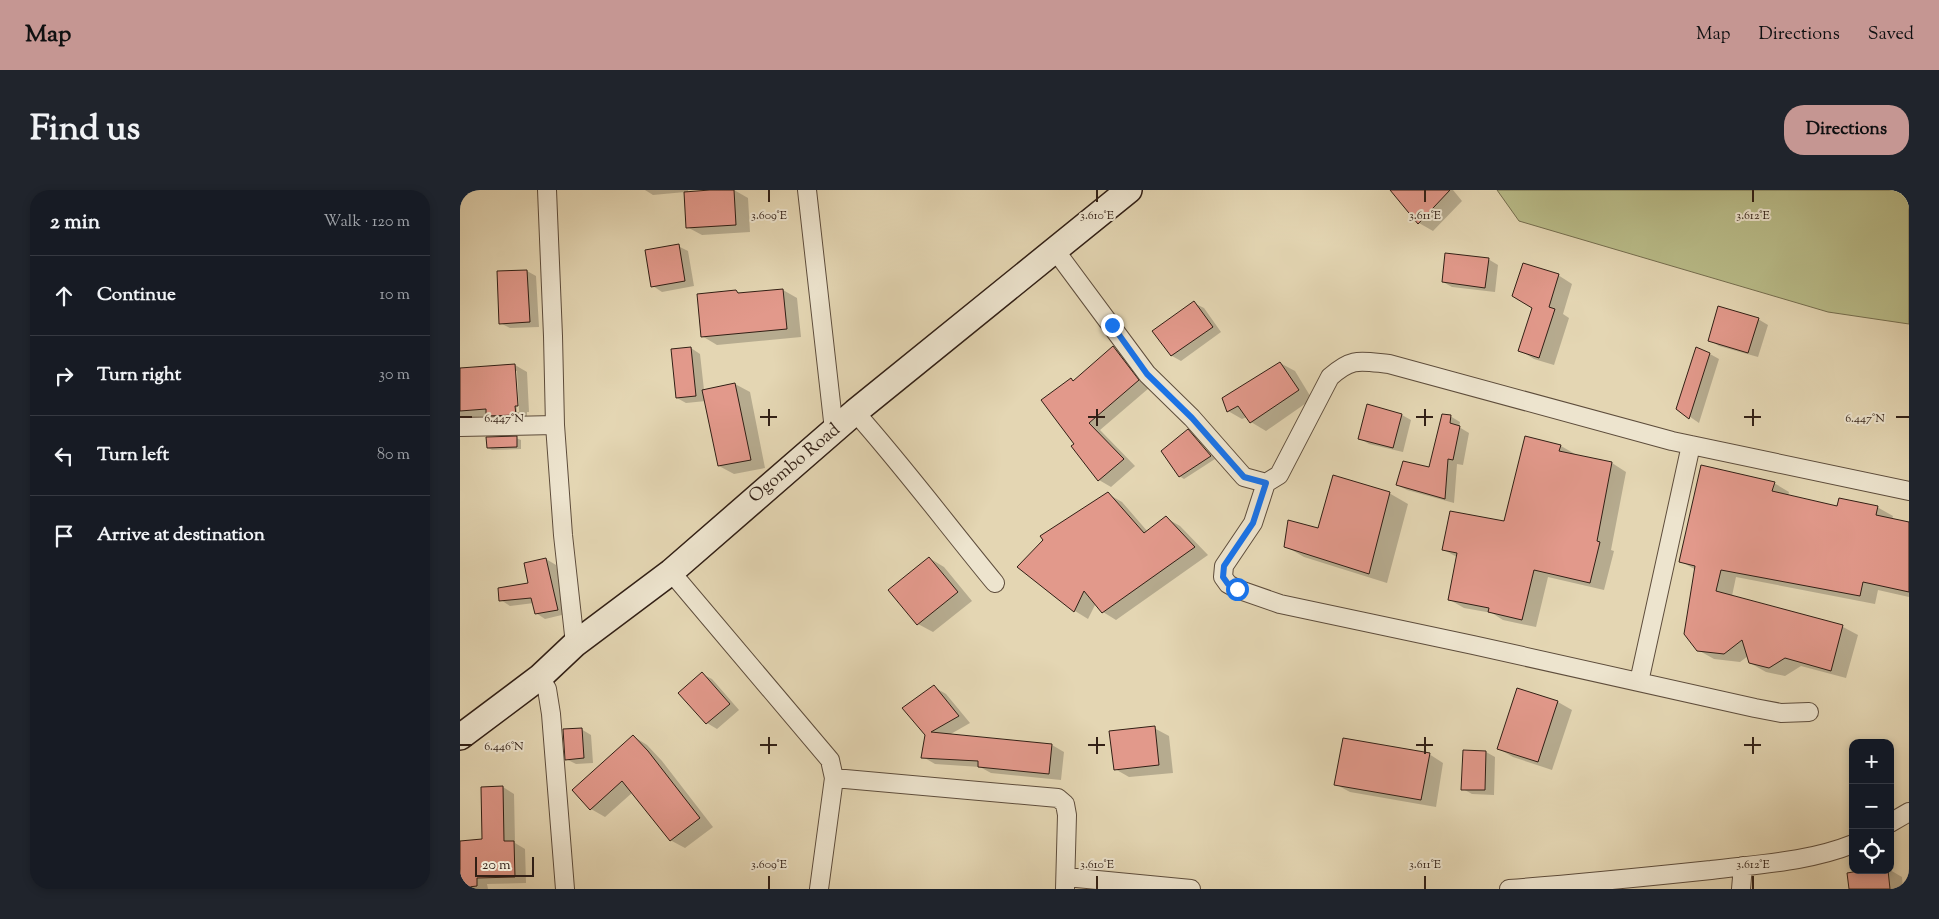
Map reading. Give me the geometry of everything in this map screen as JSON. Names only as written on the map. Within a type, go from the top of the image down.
[{"type":"main road","name":"Ogombo Road","points":[[460,737],[540,677],[575,644],[671,572],[855,412],[1129,190]]},
{"type":"street","points":[[547,190],[555,425],[563,535],[575,644]]},
{"type":"street","points":[[808,190],[834,430]]},
{"type":"street","points":[[1055,250],[1147,374],[1192,418],[1244,477],[1266,483]]},
{"type":"street","points":[[1809,712],[1782,713],[1280,604],[1232,587],[1223,577],[1224,566],[1253,523],[1266,483],[1279,475],[1330,377],[1342,366],[1353,362],[1388,364],[1691,445],[1909,491]]},
{"type":"street","points":[[855,412],[894,456],[946,524],[995,583]]},
{"type":"street","points":[[460,427],[555,425]]},
{"type":"street","points":[[1639,682],[1691,445]]},
{"type":"street","points":[[671,572],[830,760],[834,778],[819,889]]},
{"type":"street","points":[[540,677],[548,689],[551,714],[565,889]]},
{"type":"street","points":[[834,778],[1058,798],[1065,804],[1067,815],[1066,883],[1191,889]]},
{"type":"street","points":[[1894,821],[1909,812]]},
{"type":"street","points":[[1509,889],[1588,883],[1743,866],[1829,854],[1849,846]]},
{"type":"street","points":[[1741,889],[1743,866]]},
{"type":"green space","points":[[1497,190],[1909,190],[1909,324],[1828,312],[1519,221]]},
{"type":"building","points":[[734,190],[736,225],[686,228],[684,192]]},
{"type":"building","points":[[1390,190],[1450,190],[1418,224]]},
{"type":"building","points":[[679,244],[685,281],[651,287],[645,250]]},
{"type":"building","points":[[1445,253],[1489,258],[1485,288],[1442,282]]},
{"type":"building","points":[[1523,263],[1559,274],[1549,307],[1555,309],[1539,358],[1518,351],[1532,308],[1512,296]]},
{"type":"building","points":[[527,270],[530,322],[499,324],[497,271]]},
{"type":"building","points":[[783,289],[787,329],[701,337],[697,294],[736,290],[738,293]]},
{"type":"building","points":[[1194,301],[1213,327],[1171,356],[1152,331]]},
{"type":"building","points":[[1718,306],[1759,318],[1748,353],[1708,341]]},
{"type":"building","points":[[1113,346],[1139,380],[1089,423],[1124,459],[1098,481],[1071,446],[1074,444],[1041,400],[1071,378],[1073,381]]},
{"type":"building","points":[[691,347],[696,396],[676,398],[671,349]]},
{"type":"building","points":[[1696,347],[1710,353],[1689,419],[1676,409]]},
{"type":"building","points":[[1280,362],[1299,390],[1250,423],[1238,406],[1227,412],[1222,398]]},
{"type":"building","points":[[515,364],[518,406],[515,406],[516,415],[486,416],[486,409],[460,411],[460,368]]},
{"type":"building","points":[[735,383],[751,460],[718,466],[702,390]]},
{"type":"building","points":[[1367,404],[1402,414],[1393,448],[1358,439]]},
{"type":"building","points":[[1442,414],[1451,415],[1450,423],[1460,426],[1453,460],[1448,459],[1445,499],[1396,485],[1403,461],[1429,467]]},
{"type":"building","points":[[1188,429],[1211,456],[1179,477],[1161,451]]},
{"type":"building","points":[[517,436],[517,447],[487,448],[486,437]]},
{"type":"building","points":[[1525,436],[1561,445],[1559,451],[1612,462],[1597,541],[1600,542],[1590,583],[1534,570],[1522,620],[1488,612],[1489,608],[1448,600],[1457,553],[1442,550],[1450,511],[1504,521]]},
{"type":"building","points":[[1701,465],[1775,482],[1772,491],[1837,506],[1839,498],[1878,506],[1876,515],[1909,522],[1909,592],[1863,582],[1860,596],[1721,570],[1716,591],[1843,625],[1831,671],[1785,658],[1769,668],[1749,663],[1742,640],[1724,654],[1697,651],[1684,634],[1695,566],[1679,562]]},
{"type":"building","points":[[1333,475],[1390,492],[1369,574],[1284,547],[1288,520],[1318,528]]},
{"type":"building","points":[[1108,492],[1144,533],[1166,516],[1195,547],[1102,613],[1084,591],[1074,612],[1017,567],[1043,540],[1040,536]]},
{"type":"building","points":[[929,557],[958,592],[917,625],[888,590]]},
{"type":"building","points":[[546,558],[558,610],[535,614],[531,598],[499,601],[498,588],[528,583],[524,563]]},
{"type":"building","points":[[702,672],[730,704],[706,724],[678,693]]},
{"type":"building","points":[[934,685],[959,716],[931,732],[1052,744],[1049,774],[978,767],[978,761],[921,758],[925,735],[902,708]]},
{"type":"building","points":[[1517,688],[1558,701],[1538,762],[1497,749]]},
{"type":"building","points":[[1155,726],[1159,765],[1114,770],[1109,731]]},
{"type":"building","points":[[582,728],[584,758],[565,760],[563,729]]},
{"type":"building","points":[[633,735],[648,751],[700,818],[670,841],[622,781],[590,810],[572,790]]},
{"type":"building","points":[[1343,738],[1430,753],[1421,800],[1334,785]]},
{"type":"building","points":[[1463,750],[1486,751],[1485,790],[1461,790]]},
{"type":"building","points":[[503,786],[504,841],[514,841],[515,877],[477,878],[477,886],[460,888],[460,841],[482,839],[481,787]]},
{"type":"building","points":[[1847,873],[1888,874],[1890,889],[1849,889]]},
{"type":"route","points":[[1112,325],[1147,374],[1192,418],[1244,477],[1266,483],[1253,523],[1224,566],[1223,577],[1228,584],[1237,589]]}]
